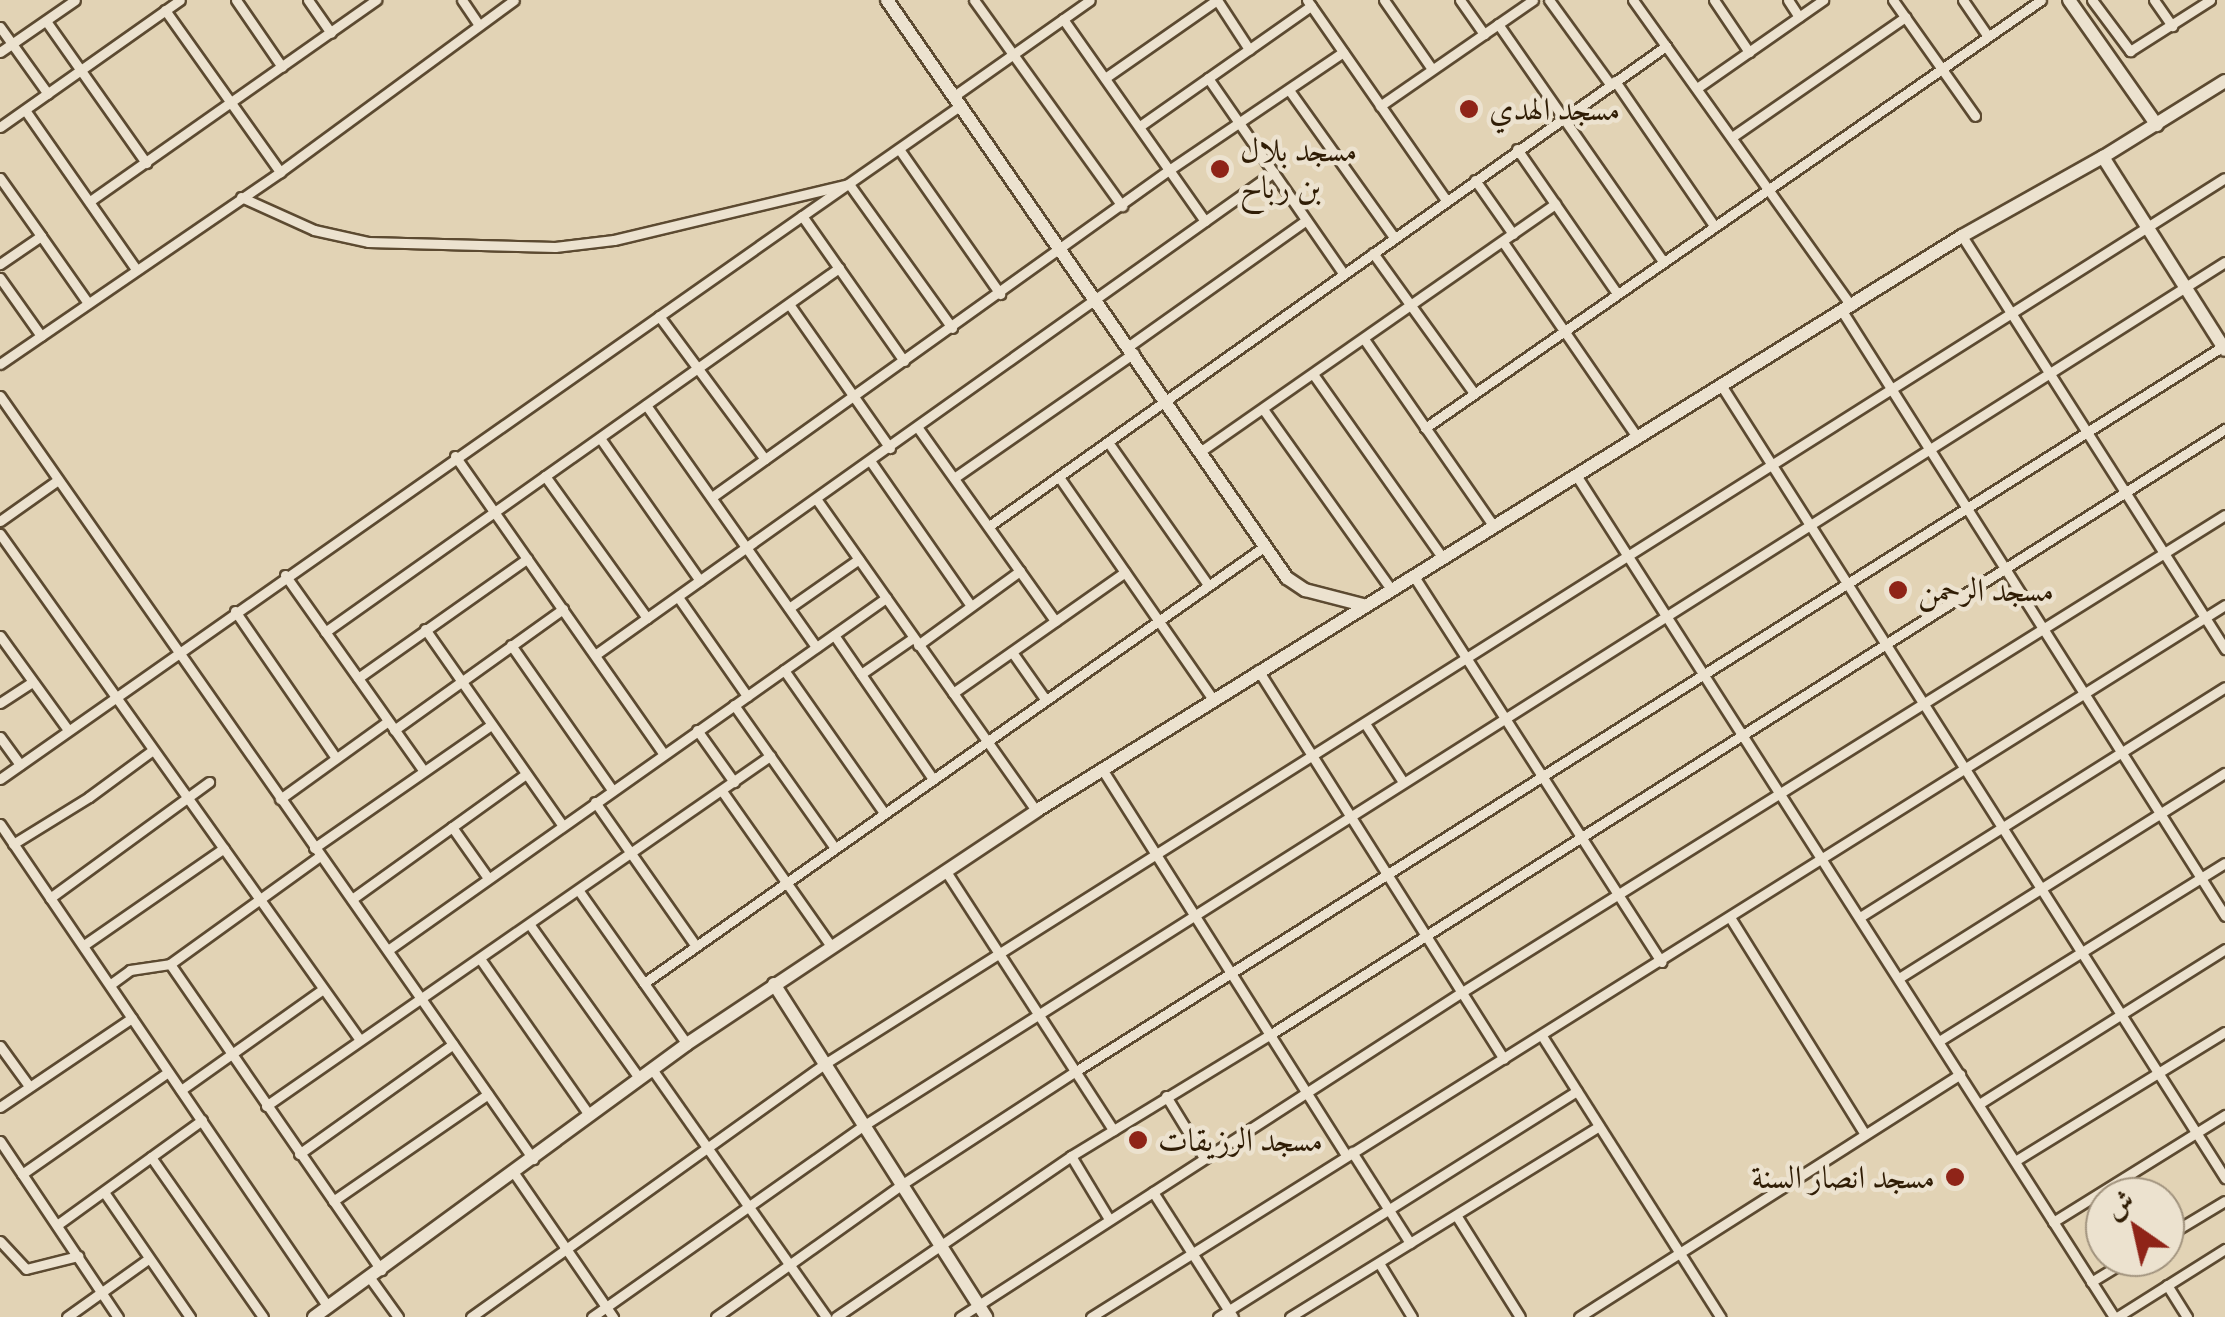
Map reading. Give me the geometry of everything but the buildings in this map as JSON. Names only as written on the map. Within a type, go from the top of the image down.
[{"type":"street","points":[[51,0],[59,11]]},
{"type":"street","points":[[0,52],[75,0]]},
{"type":"street","points":[[0,128],[180,0]]},
{"type":"street","points":[[236,0],[282,68]]},
{"type":"street","points":[[308,0],[332,32]]},
{"type":"street","points":[[90,201],[376,0]]},
{"type":"street","points":[[462,0],[479,25]]},
{"type":"street","points":[[0,364],[280,172],[514,0]]},
{"type":"street","points":[[887,0],[1264,546],[1294,584],[1363,605]]},
{"type":"street","points":[[974,0],[1122,206]]},
{"type":"street","points":[[0,779],[455,456],[900,149],[1013,54],[1090,0]]},
{"type":"street","points":[[1106,78],[1217,0],[1250,49]]},
{"type":"street","points":[[1384,0],[1432,69]]},
{"type":"street","points":[[1460,0],[1484,34]]},
{"type":"street","points":[[1380,106],[1533,0]]},
{"type":"street","points":[[1549,0],[1714,224]]},
{"type":"street","points":[[1634,0],[1732,137],[1846,308],[1892,391],[2225,916]]},
{"type":"street","points":[[1714,0],[1748,52]]},
{"type":"street","points":[[1788,0],[1799,17]]},
{"type":"street","points":[[1697,88],[1824,0]]},
{"type":"street","points":[[1892,0],[1974,116]]},
{"type":"street","points":[[1964,0],[1987,35]]},
{"type":"street","points":[[1426,428],[1616,292],[2041,0]]},
{"type":"street","points":[[2068,0],[2157,125]]},
{"type":"street","points":[[2092,0],[2127,50],[2210,0]]},
{"type":"street","points":[[2154,0],[2172,26]]},
{"type":"street","points":[[1140,126],[1309,3],[1446,200]]},
{"type":"street","points":[[165,10],[280,172]]},
{"type":"street","points":[[1732,137],[1905,17]]},
{"type":"street","points":[[1063,19],[1206,221]]},
{"type":"street","points":[[46,21],[146,163]]},
{"type":"street","points":[[1498,24],[1662,260]]},
{"type":"street","points":[[0,27],[48,94]]},
{"type":"street","points":[[989,526],[1666,46]]},
{"type":"street","points":[[712,496],[1239,121],[1343,52]]},
{"type":"street","points":[[1208,78],[1343,273]]},
{"type":"street","points":[[314,1317],[687,1044],[1036,811],[1212,698],[1962,236],[2157,125],[2225,81]]},
{"type":"street","points":[[1289,90],[1394,237]]},
{"type":"street","points":[[24,110],[136,269]]},
{"type":"street","points":[[900,149],[1000,294]]},
{"type":"street","points":[[1517,150],[1616,292]]},
{"type":"street","points":[[716,1317],[904,1183],[1076,1071],[2224,347],[2102,157]]},
{"type":"street","points":[[595,654],[749,549],[1274,172]]},
{"type":"street","points":[[0,178],[88,303]]},
{"type":"street","points":[[470,1317],[826,1063],[2225,178]]},
{"type":"street","points":[[1475,180],[1513,234]]},
{"type":"street","points":[[241,197],[314,230],[368,242],[554,246],[614,240],[850,184]]},
{"type":"street","points":[[850,184],[952,328]]},
{"type":"street","points":[[1201,452],[1555,204]]},
{"type":"street","points":[[802,216],[904,361]]},
{"type":"street","points":[[954,478],[1306,220]]},
{"type":"street","points":[[0,264],[41,236]]},
{"type":"street","points":[[1962,236],[2225,649]]},
{"type":"street","points":[[1503,242],[1636,437]]},
{"type":"street","points":[[1373,253],[1474,393]]},
{"type":"street","points":[[592,1317],[866,1124],[2225,262]]},
{"type":"street","points":[[326,632],[840,268]]},
{"type":"street","points":[[0,278],[40,336]]},
{"type":"street","points":[[789,304],[890,448]]},
{"type":"street","points":[[660,316],[765,460]]},
{"type":"street","points":[[1364,339],[1493,526]]},
{"type":"street","points":[[1313,374],[1442,557]]},
{"type":"street","points":[[1721,386],[2225,1178]]},
{"type":"street","points":[[0,396],[175,652],[534,1159]]},
{"type":"street","points":[[646,405],[816,647]]},
{"type":"street","points":[[1262,409],[1391,589]]},
{"type":"street","points":[[918,428],[1055,621]]},
{"type":"street","points":[[836,1317],[1071,1156],[1886,647],[2225,429]]},
{"type":"street","points":[[600,438],[700,582]]},
{"type":"street","points":[[1108,442],[1208,585]]},
{"type":"street","points":[[455,456],[664,754]]},
{"type":"street","points":[[871,462],[971,606]]},
{"type":"street","points":[[1576,475],[2115,1317],[2225,1249]]},
{"type":"street","points":[[546,476],[647,618]]},
{"type":"street","points":[[1059,477],[1212,698]]},
{"type":"street","points":[[0,522],[58,480]]},
{"type":"street","points":[[817,500],[1036,811]]},
{"type":"street","points":[[960,1317],[982,1311],[1109,1219],[1462,992],[2225,516]]},
{"type":"street","points":[[0,534],[360,1040]]},
{"type":"street","points":[[644,983],[1264,546]]},
{"type":"street","points":[[358,678],[526,559]]},
{"type":"street","points":[[789,608],[859,559]]},
{"type":"street","points":[[861,674],[1020,571]]},
{"type":"street","points":[[952,693],[1124,572]]},
{"type":"street","points":[[285,575],[424,771]]},
{"type":"street","points":[[1412,575],[1661,962]]},
{"type":"street","points":[[678,597],[747,696]]},
{"type":"street","points":[[388,950],[886,598]]},
{"type":"street","points":[[1090,1317],[1731,919],[2225,605]]},
{"type":"street","points":[[280,799],[563,609]]},
{"type":"street","points":[[235,611],[336,758]]},
{"type":"street","points":[[426,629],[562,825]]},
{"type":"street","points":[[834,634],[933,779]]},
{"type":"street","points":[[0,636],[68,730]]},
{"type":"street","points":[[511,645],[612,790]]},
{"type":"street","points":[[1012,652],[1046,699]]},
{"type":"street","points":[[784,670],[884,814]]},
{"type":"street","points":[[1258,670],[1504,1059]]},
{"type":"street","points":[[0,703],[32,682]]},
{"type":"street","points":[[1860,917],[2225,687]]},
{"type":"street","points":[[734,705],[835,848]]},
{"type":"street","points":[[1366,724],[1403,782]]},
{"type":"street","points":[[112,984],[130,970],[170,964],[261,900],[424,771],[492,725]]},
{"type":"street","points":[[697,730],[734,782]]},
{"type":"street","points":[[0,737],[20,764]]},
{"type":"street","points":[[13,844],[90,798],[153,750]]},
{"type":"street","points":[[266,1106],[770,756]]},
{"type":"street","points":[[1102,769],[1306,1092],[1410,1243]]},
{"type":"street","points":[[1899,978],[2225,773]]},
{"type":"street","points":[[352,898],[526,774]]},
{"type":"street","points":[[50,898],[208,782]]},
{"type":"street","points":[[722,791],[831,946]]},
{"type":"street","points":[[595,802],[696,946]]},
{"type":"street","points":[[0,824],[328,1307]]},
{"type":"street","points":[[452,827],[488,878]]},
{"type":"street","points":[[84,946],[224,848]]},
{"type":"street","points":[[1939,1041],[2225,863]]},
{"type":"street","points":[[945,870],[1113,1130]]},
{"type":"street","points":[[579,891],[687,1044]]},
{"type":"street","points":[[1731,919],[1865,1134]]},
{"type":"street","points":[[530,925],[639,1078]]},
{"type":"street","points":[[1978,1104],[2225,950]]},
{"type":"street","points":[[481,960],[589,1115]]},
{"type":"street","points":[[170,964],[334,1201],[398,1317]]},
{"type":"street","points":[[774,984],[982,1311]]},
{"type":"street","points":[[181,1090],[323,990]]},
{"type":"street","points":[[0,1107],[132,1018]]},
{"type":"street","points":[[2015,1160],[2225,1032]]},
{"type":"street","points":[[1542,1036],[1720,1317]]},
{"type":"street","points":[[299,1154],[453,1044]]},
{"type":"street","points":[[0,1046],[29,1086]]},
{"type":"street","points":[[652,1069],[826,1317]]},
{"type":"street","points":[[22,1174],[168,1072]]},
{"type":"street","points":[[1580,1317],[1960,1074]]},
{"type":"street","points":[[1218,1317],[1230,1314],[1577,1092]]},
{"type":"street","points":[[334,1201],[488,1094]]},
{"type":"street","points":[[1166,1096],[1204,1158]]},
{"type":"street","points":[[2054,1222],[2225,1115]]},
{"type":"street","points":[[56,1225],[202,1120]]},
{"type":"street","points":[[1290,1317],[1599,1126]]},
{"type":"street","points":[[0,1141],[118,1317]]},
{"type":"street","points":[[1071,1156],[1109,1219]]},
{"type":"street","points":[[151,1158],[263,1317]]},
{"type":"street","points":[[514,1173],[613,1317]]},
{"type":"street","points":[[104,1192],[190,1317]]},
{"type":"street","points":[[1153,1192],[1230,1314]]},
{"type":"street","points":[[2185,1225],[2225,1200]]},
{"type":"street","points":[[1456,1215],[1520,1317]]},
{"type":"street","points":[[0,1241],[26,1269],[78,1256]]},
{"type":"street","points":[[68,1317],[148,1258]]},
{"type":"street","points":[[1378,1263],[1412,1317]]},
{"type":"street","points":[[2092,1282],[2100,1277]]},
{"type":"street","points":[[2167,1286],[2186,1317]]},
{"type":"place","name":"مسجد الهدي","points":[[1469,109]]},
{"type":"place","name":"مسجد بلال بن رباح","points":[[1220,169]]},
{"type":"place","name":"مسجد الرحمن","points":[[1898,590]]},
{"type":"place","name":"مسجد الرزيقات","points":[[1138,1140]]},
{"type":"place","name":"مسجد انصار السنة","points":[[1955,1177]]}]
